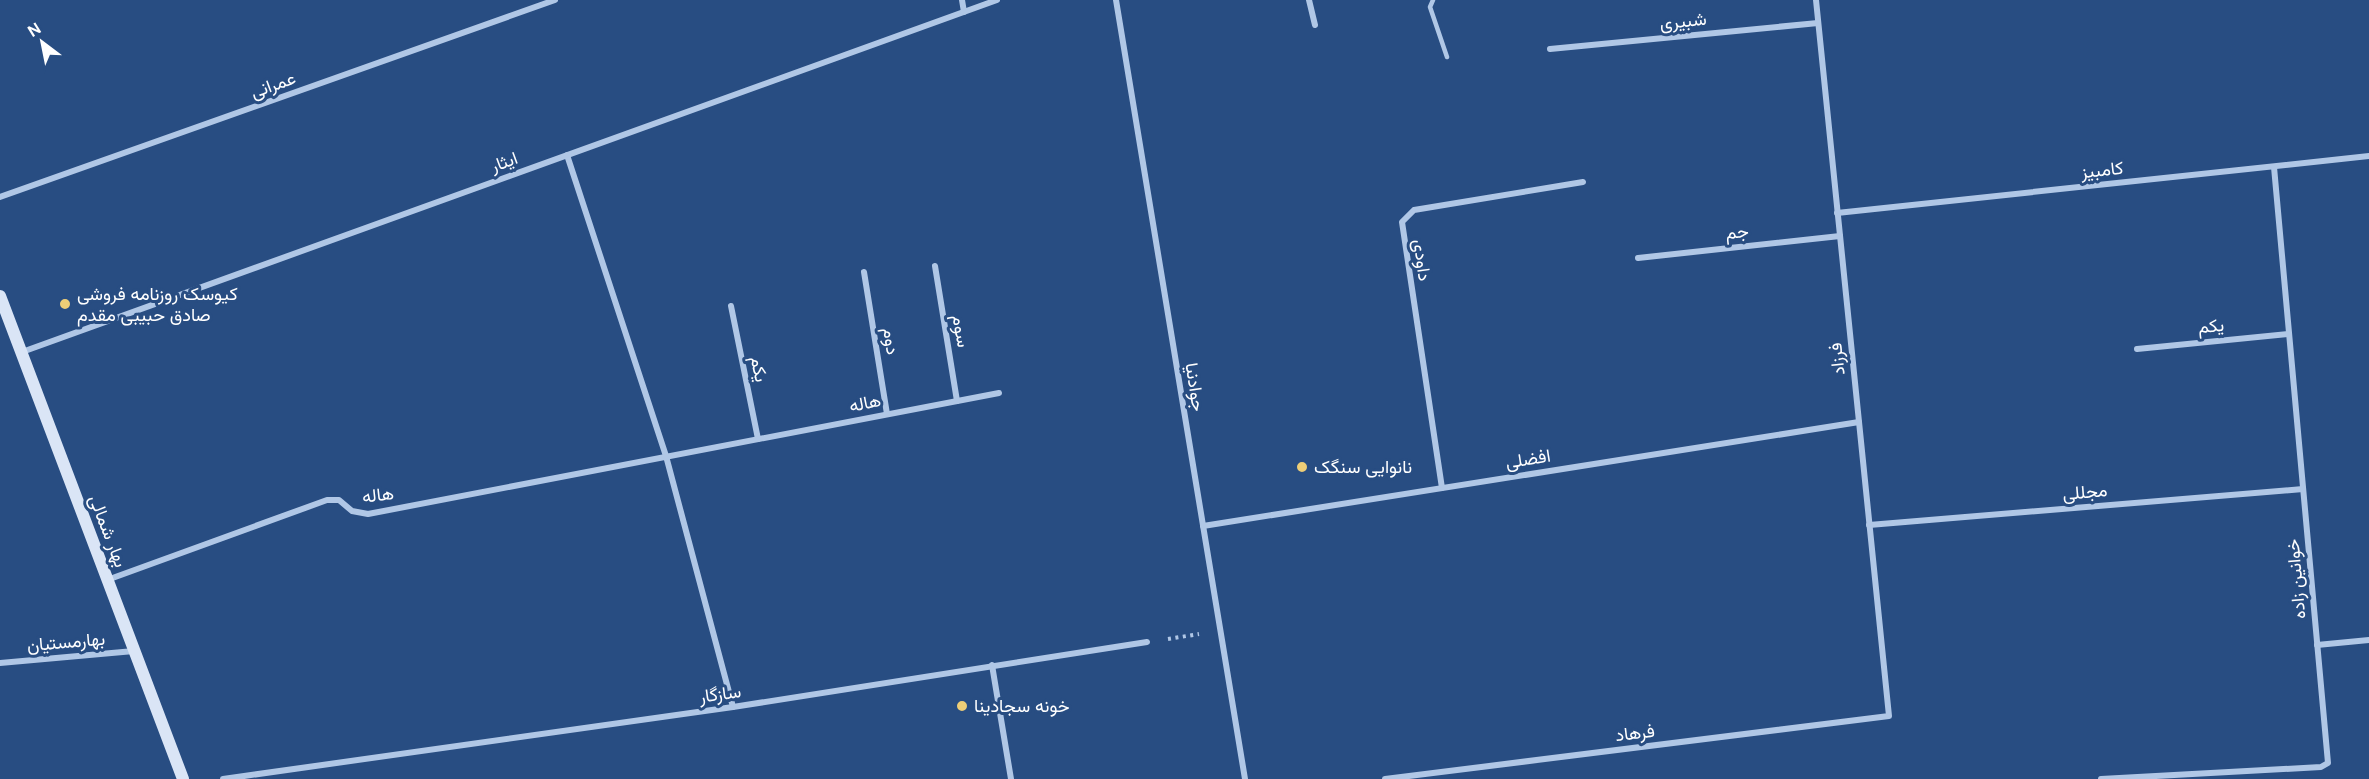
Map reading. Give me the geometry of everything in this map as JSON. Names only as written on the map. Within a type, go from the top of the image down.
[{"type":"main road","name":"بهار شمالی","points":[[1,299],[183,779]]},
{"type":"street","name":"عمرانی","points":[[0,197],[555,0]]},
{"type":"street","points":[[962,0],[964,12]]},
{"type":"street","name":"ایثار","points":[[21,353],[998,0]]},
{"type":"street","name":"جوادنیا","points":[[1116,0],[1245,779]]},
{"type":"street","points":[[1309,0],[1315,25]]},
{"type":"street","name":"فرزاد","points":[[1816,0],[1888,716]]},
{"type":"street","name":"شبیری","points":[[1550,49],[1818,23]]},
{"type":"street","points":[[567,155],[666,456],[733,707]]},
{"type":"street","name":"کامبیز","points":[[1837,213],[2369,156]]},
{"type":"street","name":"خوانین زاده","points":[[2101,779],[2321,766],[2328,763],[2274,166]]},
{"type":"street","name":"داودی","points":[[1442,488],[1402,222],[1414,210],[1583,182]]},
{"type":"street","name":"جم","points":[[1638,258],[1840,236]]},
{"type":"street","name":"سوم","points":[[934,266],[957,401]]},
{"type":"street","name":"دوم","points":[[864,272],[887,414]]},
{"type":"street","name":"یکم","points":[[731,306],[758,438]]},
{"type":"street","name":"یکم","points":[[2137,349],[2289,334]]},
{"type":"street","name":"هاله","points":[[107,580],[327,500],[339,500],[352,511],[368,514],[999,393]]},
{"type":"street","name":"افضلی","points":[[1203,526],[1858,422]]},
{"type":"street","name":"مجللی","points":[[1869,525],[2303,489]]},
{"type":"street","points":[[2317,645],[2369,640]]},
{"type":"street","name":"سازگار","points":[[223,779],[733,707],[1147,642]]},
{"type":"street","name":"بهارمستیان","points":[[0,663],[134,651]]},
{"type":"street","points":[[992,665],[1011,779]]},
{"type":"street","name":"فرهاد","points":[[1385,779],[1888,716]]},
{"type":"lane","points":[[1433,0],[1430,7],[1447,57]]},
{"type":"path","points":[[1147,642],[1221,631]]},
{"type":"place","name":"کیوسک روزنامه فروشی صادق حبیبی مقدم","points":[[65,304]]},
{"type":"place","name":"نانوایی سنگک","points":[[1302,467]]},
{"type":"place","name":"خونه سجادینا","points":[[962,706]]}]
